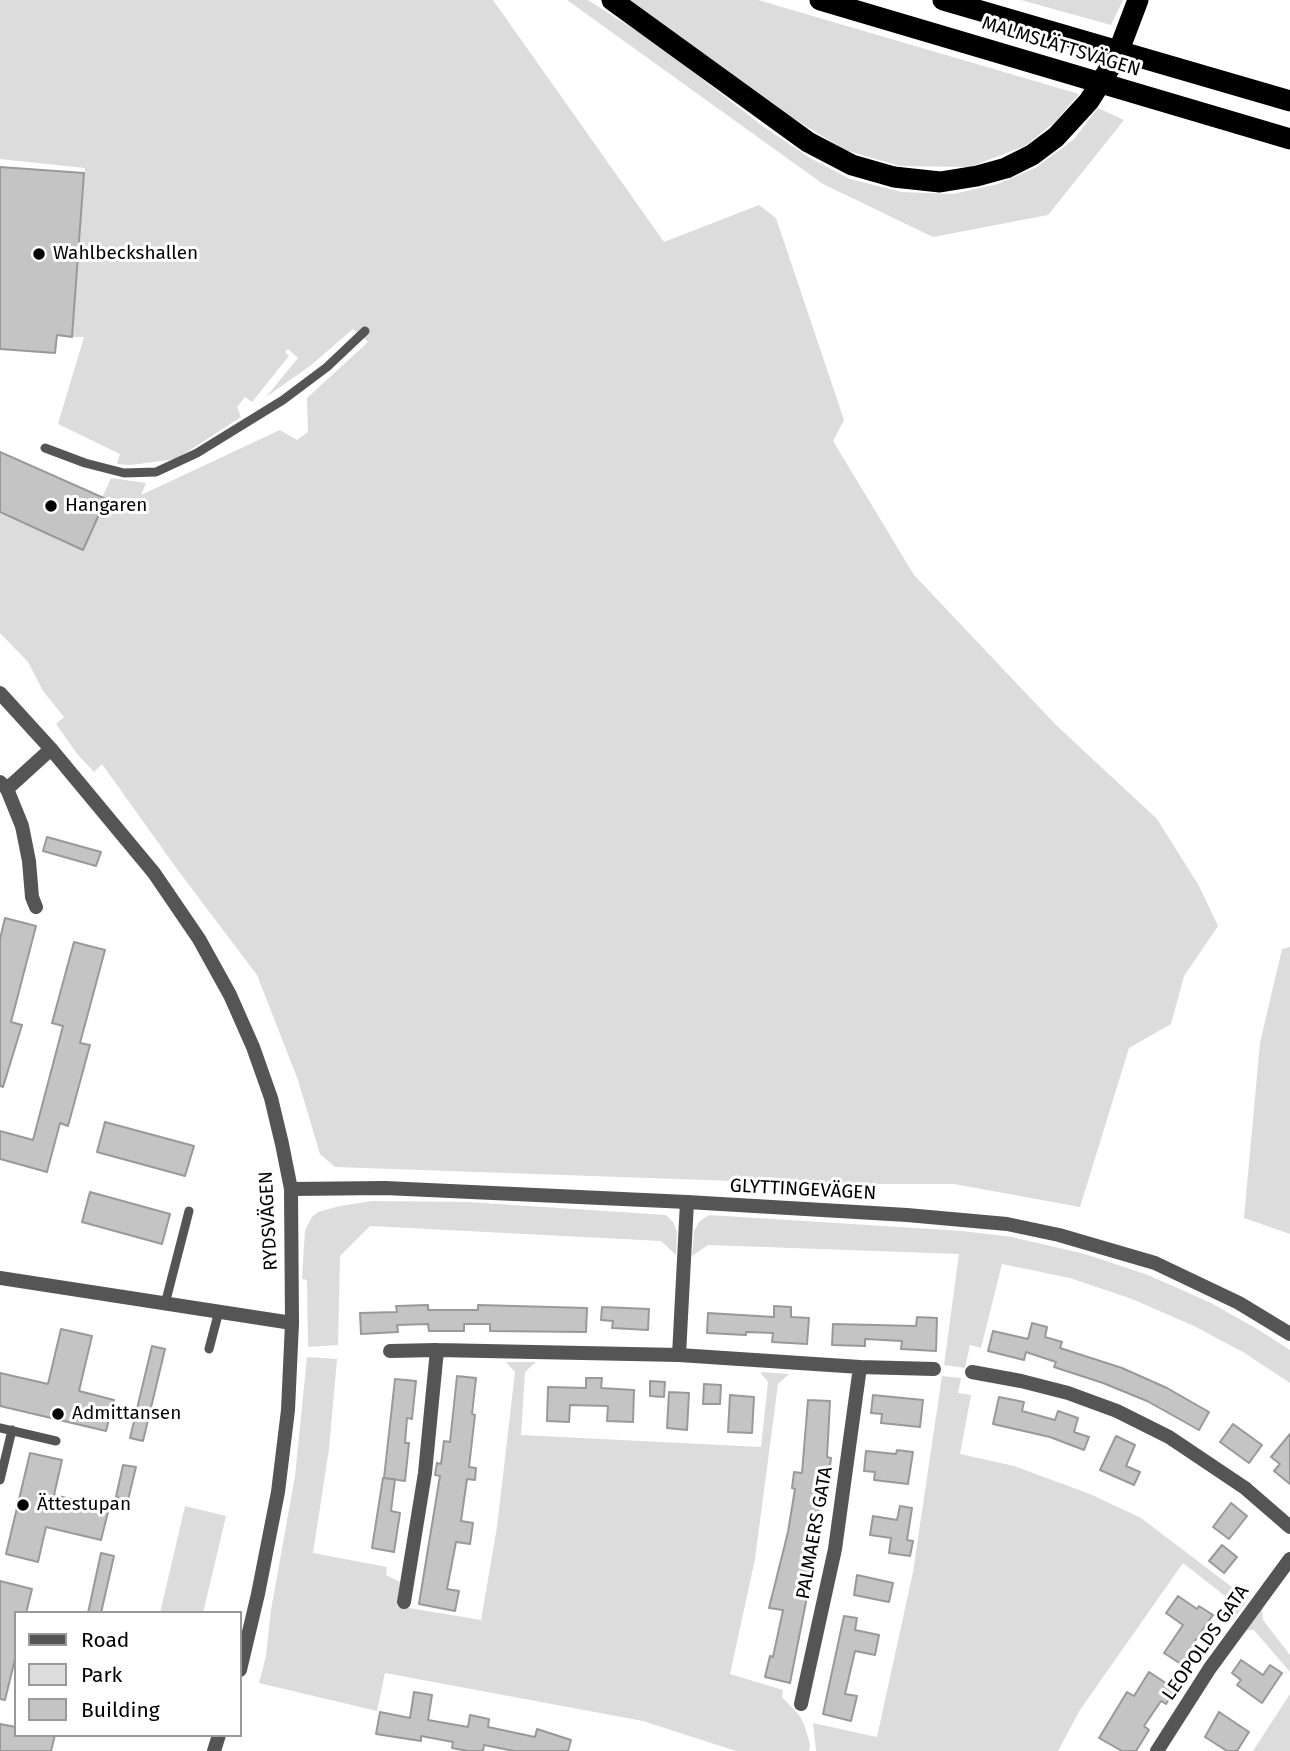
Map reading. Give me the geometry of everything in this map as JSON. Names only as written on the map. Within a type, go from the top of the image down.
[{"type":"highway","points":[[612,0],[798,135],[852,165],[894,177],[940,182],[1006,168],[1032,155],[1056,137],[1088,101],[1116,58],[1138,0]]},
{"type":"highway","name":"MALMSLÄTTSVÄGEN","points":[[820,0],[1290,139]]},
{"type":"highway","name":"MALMSLÄTTSVÄGEN","points":[[943,0],[1290,101]]},
{"type":"street","name":"RYDSVÄGEN","points":[[0,693],[51,749],[154,873],[214,965],[230,995],[262,1073],[282,1144],[291,1189],[292,1323],[288,1410],[278,1492],[242,1662]]},
{"type":"street","points":[[36,906],[32,897],[22,826],[4,785],[51,749]]},
{"type":"street","name":"GLYTTINGEVÄGEN","points":[[291,1189],[385,1188],[687,1202],[1007,1224],[1059,1235],[1155,1264],[1239,1303],[1290,1334]]},
{"type":"street","points":[[679,1355],[687,1202]]},
{"type":"street","points":[[0,1278],[292,1323]]},
{"type":"street","points":[[404,1602],[425,1473],[437,1350]]},
{"type":"street","points":[[390,1352],[437,1350],[679,1355],[934,1369]]},
{"type":"street","name":"PALMAERS GATA","points":[[801,1703],[835,1549],[860,1367]]},
{"type":"street","points":[[972,1372],[1068,1393],[1159,1432],[1224,1473],[1290,1527]]},
{"type":"street","name":"LEOPOLDS GATA","points":[[1157,1751],[1210,1668],[1290,1559]]},
{"type":"lane","points":[[45,448],[85,463],[124,473],[156,472],[197,453],[283,400],[327,367],[365,331]]},
{"type":"lane","points":[[165,1304],[189,1211]]},
{"type":"lane","points":[[209,1349],[219,1311]]},
{"type":"lane","points":[[0,1428],[56,1441]]},
{"type":"lane","points":[[0,1480],[12,1430]]},
{"type":"green space","points":[[0,0],[493,0],[664,242],[759,205],[776,218],[844,420],[833,441],[914,575],[1056,725],[1157,819],[1199,886],[1218,926],[1184,976],[1171,1024],[1129,1048],[1080,1207],[954,1184],[820,1184],[335,1167],[320,1154],[298,1080],[257,975],[102,764],[94,772],[78,755],[56,724],[64,717],[43,691],[28,662],[0,633],[0,512],[83,549],[106,500],[102,498],[111,478],[146,483],[141,495],[280,430],[297,440],[308,432],[307,398],[368,342],[353,329],[310,366],[266,397],[298,358],[288,349],[285,352],[289,356],[252,402],[245,397],[237,407],[241,417],[176,459],[131,465],[117,464],[120,454],[58,424],[84,337],[72,337],[85,168],[0,159]]},
{"type":"green space","points":[[567,0],[588,0],[657,44],[764,127],[810,158],[850,179],[902,192],[953,194],[998,184],[1037,167],[1074,139],[1098,108],[1124,120],[1048,215],[933,237],[823,184]]},
{"type":"green space","points":[[630,0],[758,0],[1079,94],[1055,122],[1025,146],[970,167],[900,166],[845,150],[780,110]]},
{"type":"green space","points":[[1021,0],[1123,0],[1111,25]]},
{"type":"green space","points":[[1290,947],[1290,1234],[1244,1218],[1260,1043],[1282,949]]},
{"type":"green space","points":[[372,1201],[468,1202],[666,1215],[677,1232],[676,1255],[661,1241],[370,1226],[340,1256],[338,1345],[308,1347],[307,1280],[302,1279],[305,1230],[318,1212]]},
{"type":"green space","points":[[709,1215],[962,1231],[1012,1237],[1085,1254],[1148,1275],[1209,1302],[1259,1330],[1290,1350],[1290,1383],[1243,1352],[1194,1326],[1132,1299],[1070,1278],[1002,1264],[981,1348],[970,1345],[965,1368],[944,1365],[959,1254],[708,1245],[692,1256],[694,1231],[699,1222]]},
{"type":"green space","points":[[307,1357],[337,1359],[329,1449],[313,1553],[387,1567],[386,1575],[400,1582],[397,1606],[481,1620],[497,1527],[515,1372],[506,1362],[536,1362],[525,1372],[521,1435],[761,1447],[768,1382],[760,1372],[789,1374],[778,1384],[755,1559],[730,1674],[783,1690],[782,1697],[804,1724],[810,1744],[809,1751],[736,1751],[643,1721],[385,1673],[377,1711],[259,1683],[266,1656],[271,1610],[295,1476]]},
{"type":"green space","points":[[942,1376],[961,1378],[958,1393],[971,1395],[960,1454],[1014,1466],[1090,1494],[1141,1518],[1241,1594],[1249,1597],[1234,1619],[1234,1603],[1183,1563],[1080,1710],[1058,1751],[816,1751],[813,1723],[877,1737],[913,1572]]},
{"type":"green space","points":[[185,1506],[226,1516],[203,1611],[160,1611]]},
{"type":"green space","points":[[1262,1608],[1263,1620],[1290,1655],[1290,1672],[1254,1630],[1245,1630]]},
{"type":"green space","points":[[1290,1694],[1290,1751],[1253,1751]]},
{"type":"building","name":"Wahlbeckshallen","points":[[0,167],[84,173],[72,337],[57,335],[55,353],[0,349]]},
{"type":"building","name":"Hangaren","points":[[0,452],[106,499],[83,550],[0,512]]},
{"type":"building","points":[[47,837],[101,852],[96,866],[43,851]]},
{"type":"building","points":[[5,918],[36,926],[11,1022],[22,1025],[3,1087],[0,1086],[0,939]]},
{"type":"building","points":[[74,942],[105,950],[80,1043],[90,1045],[68,1126],[60,1123],[47,1172],[0,1159],[0,1131],[33,1140],[63,1026],[52,1023]]},
{"type":"building","points":[[105,1122],[194,1146],[185,1176],[97,1152]]},
{"type":"building","points":[[90,1192],[170,1214],[162,1244],[82,1222]]},
{"type":"building","points":[[428,1305],[428,1310],[478,1310],[478,1305],[587,1308],[586,1332],[490,1331],[490,1324],[464,1324],[464,1331],[429,1331],[428,1324],[397,1325],[398,1332],[361,1334],[360,1313],[397,1312],[396,1306]]},
{"type":"building","points":[[774,1306],[791,1307],[791,1317],[809,1318],[807,1344],[772,1342],[773,1333],[707,1333],[708,1313],[774,1317]]},
{"type":"building","points":[[602,1307],[649,1309],[648,1330],[612,1328],[613,1321],[601,1320]]},
{"type":"building","points":[[917,1317],[937,1318],[936,1351],[901,1349],[902,1341],[865,1339],[865,1346],[832,1345],[833,1324],[916,1326]]},
{"type":"building","points":[[1032,1323],[1047,1327],[1045,1337],[1062,1342],[1060,1348],[1122,1368],[1167,1388],[1209,1412],[1199,1430],[1147,1401],[1054,1367],[1056,1362],[1026,1352],[1024,1360],[988,1351],[993,1331],[1028,1339]]},
{"type":"building","points":[[61,1329],[92,1336],[79,1391],[114,1400],[106,1431],[0,1406],[0,1373],[48,1384]]},
{"type":"building","points":[[152,1346],[165,1349],[143,1441],[130,1438]]},
{"type":"building","points":[[457,1376],[476,1378],[469,1467],[476,1468],[475,1480],[467,1479],[461,1521],[473,1523],[470,1544],[456,1542],[447,1589],[459,1591],[455,1611],[419,1604],[440,1476],[435,1475],[437,1463],[441,1464],[444,1441],[450,1442]]},
{"type":"building","points":[[586,1378],[602,1378],[601,1388],[634,1390],[633,1422],[607,1421],[608,1406],[570,1405],[569,1422],[547,1421],[548,1387],[586,1388]]},
{"type":"building","points":[[395,1379],[416,1381],[412,1419],[407,1418],[405,1443],[409,1443],[405,1481],[384,1478]]},
{"type":"building","points":[[650,1381],[665,1382],[664,1397],[650,1396]]},
{"type":"building","points":[[704,1384],[721,1385],[720,1404],[703,1404]]},
{"type":"building","points":[[669,1392],[689,1393],[687,1430],[667,1428]]},
{"type":"building","points":[[730,1395],[754,1397],[752,1433],[728,1432]]},
{"type":"building","points":[[873,1395],[923,1400],[920,1427],[881,1423],[882,1414],[871,1413]]},
{"type":"building","points":[[999,1397],[1024,1402],[1022,1411],[1055,1420],[1058,1411],[1078,1418],[1074,1432],[1089,1437],[1084,1450],[1050,1437],[993,1424]]},
{"type":"building","points":[[808,1400],[830,1401],[827,1457],[831,1458],[826,1494],[821,1494],[817,1520],[822,1521],[790,1683],[765,1677],[770,1656],[773,1657],[783,1610],[769,1608],[788,1532],[795,1489],[792,1488],[794,1472],[802,1473]]},
{"type":"building","points":[[1233,1424],[1262,1445],[1249,1463],[1220,1442]]},
{"type":"building","points":[[1290,1434],[1290,1484],[1274,1471],[1280,1464],[1271,1457]]},
{"type":"building","points":[[1116,1436],[1135,1445],[1126,1466],[1140,1472],[1134,1485],[1100,1470]]},
{"type":"building","points":[[897,1450],[913,1452],[908,1484],[874,1480],[875,1472],[864,1471],[866,1451],[896,1454]]},
{"type":"building","points":[[30,1453],[62,1460],[54,1495],[109,1508],[101,1540],[46,1527],[38,1562],[6,1554]]},
{"type":"building","points":[[123,1465],[136,1467],[128,1500],[116,1497]]},
{"type":"building","points":[[383,1478],[395,1479],[391,1511],[400,1513],[394,1552],[372,1548]]},
{"type":"building","points":[[1231,1503],[1247,1516],[1229,1539],[1213,1527]]},
{"type":"building","points":[[900,1506],[912,1508],[907,1540],[913,1541],[910,1556],[889,1553],[891,1538],[870,1535],[873,1516],[897,1520]]},
{"type":"building","points":[[1222,1545],[1237,1557],[1224,1573],[1209,1561]]},
{"type":"building","points":[[101,1553],[114,1556],[101,1611],[88,1611]]},
{"type":"building","points":[[857,1575],[893,1583],[889,1602],[854,1595]]},
{"type":"building","points":[[0,1581],[32,1589],[26,1611],[14,1611],[14,1663],[5,1700],[0,1699]]},
{"type":"building","points":[[1178,1596],[1197,1609],[1199,1606],[1213,1615],[1192,1645],[1196,1648],[1184,1666],[1164,1653],[1183,1625],[1166,1613]]},
{"type":"building","points":[[844,1616],[857,1618],[855,1630],[879,1635],[875,1655],[855,1651],[845,1694],[857,1696],[851,1721],[823,1714]]},
{"type":"building","points":[[1241,1660],[1263,1675],[1270,1665],[1282,1673],[1262,1703],[1237,1685],[1241,1680],[1232,1673]]},
{"type":"building","points":[[1149,1672],[1175,1689],[1166,1704],[1161,1701],[1144,1726],[1149,1730],[1136,1751],[1122,1751],[1099,1738],[1127,1692],[1134,1696]]},
{"type":"building","points":[[414,1692],[432,1695],[428,1720],[468,1727],[470,1715],[489,1719],[488,1727],[535,1737],[537,1729],[571,1740],[568,1751],[514,1751],[484,1745],[483,1751],[468,1751],[452,1748],[453,1742],[421,1736],[421,1741],[376,1734],[380,1712],[410,1718]]},
{"type":"building","points":[[1219,1712],[1249,1732],[1237,1751],[1227,1751],[1205,1737]]},
{"type":"building","points":[[0,1724],[14,1727],[14,1737],[54,1737],[51,1751],[0,1751]]},
{"type":"place","name":"Wahlbeckshallen","points":[[39,254]]},
{"type":"place","name":"Hangaren","points":[[51,506]]},
{"type":"place","name":"Admittansen","points":[[58,1414]]},
{"type":"place","name":"Ättestupan","points":[[23,1505]]}]
